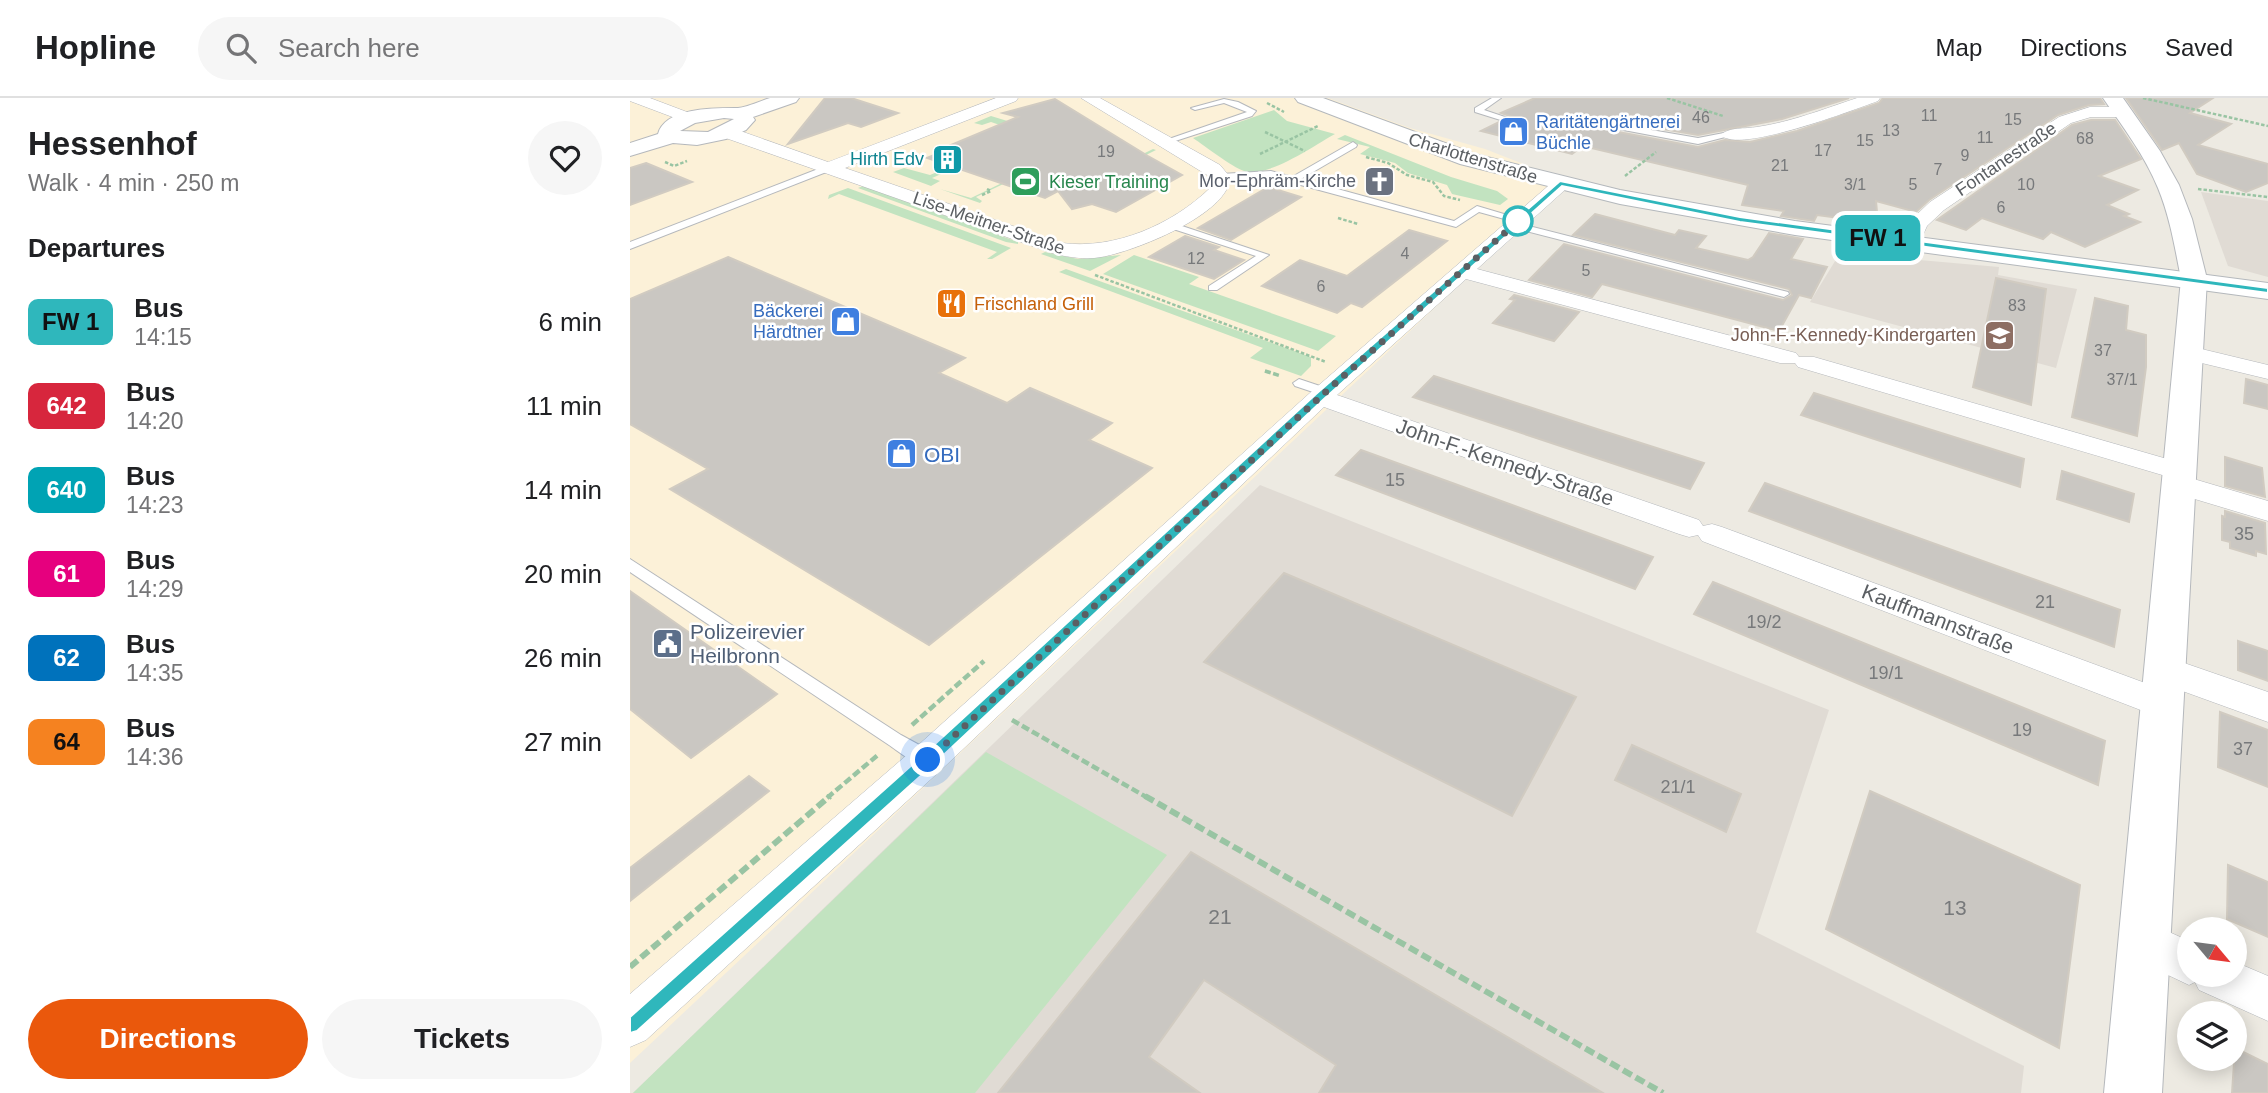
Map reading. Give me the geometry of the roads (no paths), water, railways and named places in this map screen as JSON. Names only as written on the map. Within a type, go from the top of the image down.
[{"type":"street","points":[[635,98],[689,118]]},
{"type":"street","points":[[672,136],[668,132],[670,128],[689,118],[724,112],[741,114],[789,98]]},
{"type":"street","points":[[831,167],[1010,98]]},
{"type":"street","points":[[1089,98],[1169,142],[1219,174]]},
{"type":"street","name":"Charlottenstraße","points":[[1305,98],[1445,152],[1560,184],[1730,218],[2268,290]]},
{"type":"street","points":[[1729,135],[1768,132],[1805,123],[1872,98]]},
{"type":"street","points":[[2118,105],[2148,148],[2168,186],[2180,221],[2193,279],[2133,1093]]},
{"type":"street","name":"Fontanestraße","points":[[1911,242],[1918,222],[1937,206],[2056,125],[2118,105]]},
{"type":"street","points":[[630,150],[672,136],[696,138],[726,132],[745,120],[741,114]]},
{"type":"street","name":"Lise-Meitner-Straße","points":[[726,132],[999,228],[1074,251],[1117,247],[1140,239],[1210,199],[1218,192],[1219,174]]},
{"type":"street","points":[[630,1024],[987,706],[1322,387],[1560,184]]},
{"type":"street","points":[[1461,271],[1797,360],[2178,478],[2268,510]]},
{"type":"street","points":[[2189,353],[2268,372]]},
{"type":"street","name":"John-F.-Kennedy-Straße","points":[[1322,387],[1701,530]]},
{"type":"street","name":"Kauffmannstraße","points":[[1701,530],[2164,687],[2268,707]]},
{"type":"street","points":[[2145,942],[2177,957]]},
{"type":"street","points":[[2241,987],[2268,999]]},
{"type":"lane","points":[[1169,142],[1252,111],[1230,99],[1222,98],[1195,108],[1205,113]]},
{"type":"lane","points":[[1497,98],[1478,110],[1523,126]]},
{"type":"lane","points":[[1215,118],[1225,122]]},
{"type":"lane","points":[[1616,126],[1673,138],[1705,141],[1729,135]]},
{"type":"lane","points":[[1293,180],[1353,145]]},
{"type":"lane","points":[[630,246],[831,167]]},
{"type":"lane","points":[[1219,174],[1271,174],[1456,224],[1476,209],[1516,223],[1784,294]]},
{"type":"lane","points":[[1167,224],[1264,255],[1213,288]]},
{"type":"lane","points":[[630,564],[928,760]]},
{"type":"place","name":"Raritätengärtnerei Büchle","points":[[1513,132]]},
{"type":"place","name":"Hirth Edv","points":[[947,159]]},
{"type":"place","name":"Mor-Ephräm-Kirche","points":[[1379,181]]},
{"type":"place","name":"Kieser Training","points":[[1026,182]]},
{"type":"place","name":"Frischland Grill","points":[[951,304]]},
{"type":"place","name":"Bäckerei Härdtner","points":[[846,321]]},
{"type":"place","name":"John-F.-Kennedy-Kindergarten","points":[[1999,335]]},
{"type":"place","name":"OBI","points":[[901,454]]},
{"type":"place","name":"Polizeirevier Heilbronn","points":[[667,643]]}]
